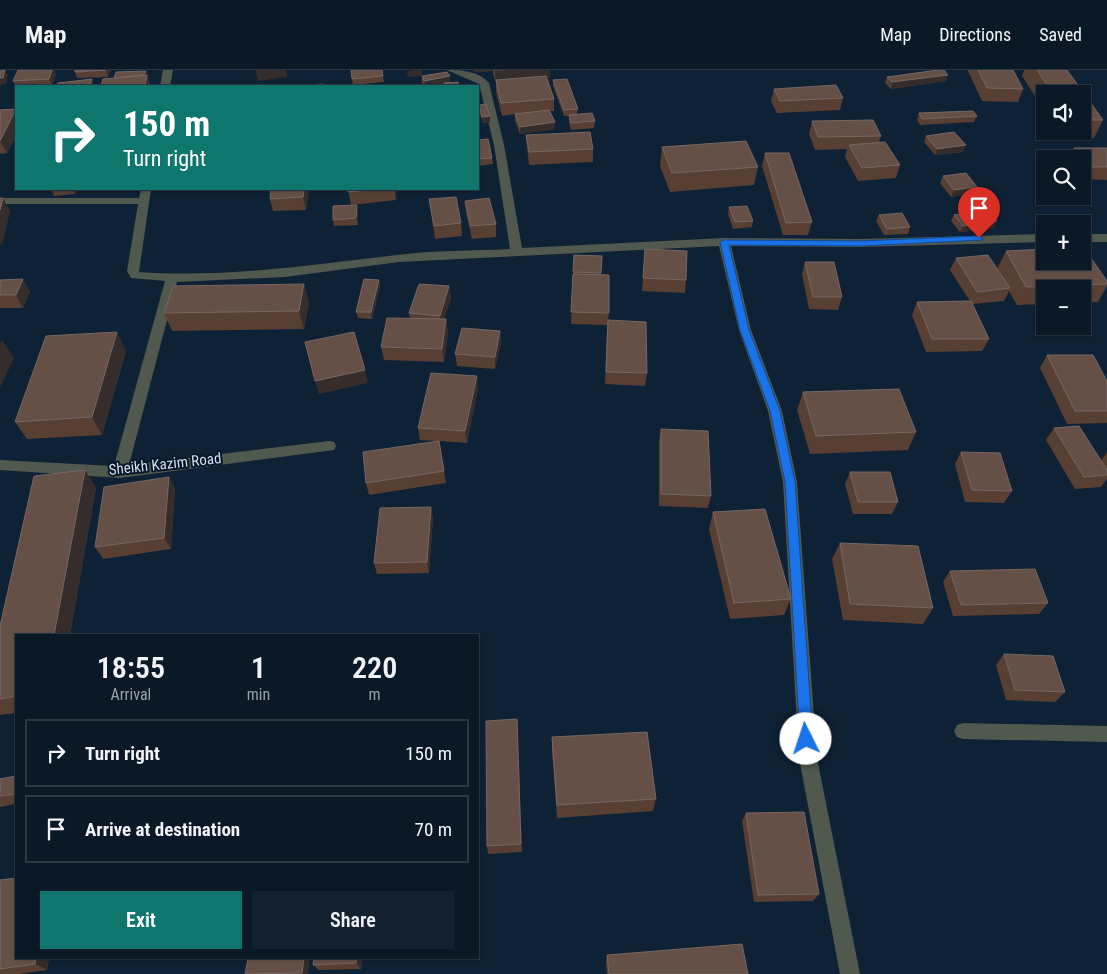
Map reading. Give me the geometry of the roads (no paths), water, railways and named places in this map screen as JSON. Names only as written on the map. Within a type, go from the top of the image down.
[{"type":"street","points":[[165,85],[168,70]]},
{"type":"street","points":[[452,70],[484,82],[499,144],[517,253]]},
{"type":"street","points":[[146,190],[133,271],[135,275],[172,278],[285,274],[399,258],[724,242],[860,243],[1036,238]]},
{"type":"street","points":[[0,201],[144,201]]},
{"type":"street","points":[[1091,238],[1107,238]]},
{"type":"street","points":[[724,242],[745,330],[775,411],[790,482],[808,758],[850,974]]},
{"type":"street","points":[[120,472],[172,278]]},
{"type":"street","name":"Sheikh Kazim Road","points":[[0,465],[120,472],[329,446]]},
{"type":"street","points":[[963,731],[1107,734]]}]
